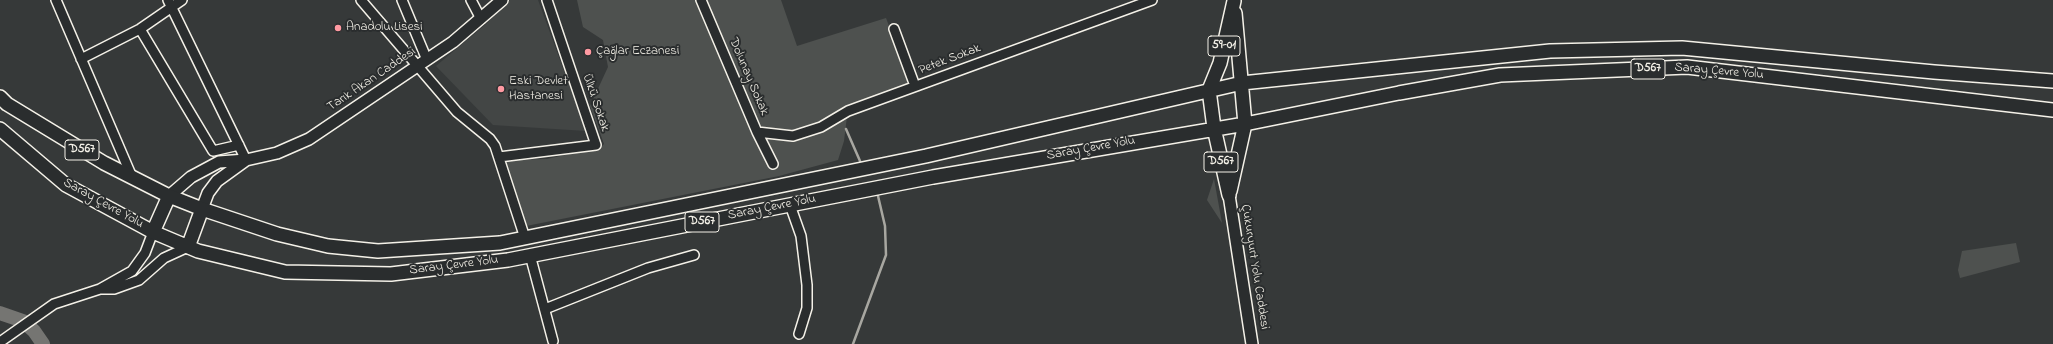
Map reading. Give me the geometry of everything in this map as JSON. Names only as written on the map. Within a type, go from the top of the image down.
[{"type":"highway","points":[[1229,195],[1245,124],[1234,1]]},
{"type":"highway","name":"59-01","points":[[1209,90],[1220,63],[1234,1]]},
{"type":"highway","name":"Saray Çevre Yolu","points":[[1242,83],[1550,51],[1682,48],[1934,72],[2053,81]]},
{"type":"highway","name":"Saray Çevre Yolu","points":[[1245,124],[1400,92],[1500,75],[1687,67],[2053,110]]},
{"type":"highway","name":"D567","points":[[1229,195],[1214,128],[1209,90],[1242,83]]},
{"type":"highway","name":"Saray Çevre Yolu","points":[[202,209],[277,234],[328,246],[378,251],[500,244],[926,156],[1209,90]]},
{"type":"highway","name":"D567","points":[[0,97],[7,104],[104,163],[169,196],[202,209]]},
{"type":"highway","name":"D567","points":[[1214,128],[1245,124]]},
{"type":"highway","name":"Saray Çevre Yolu","points":[[188,247],[198,251],[285,272],[390,274],[530,255],[933,177],[1214,128]]},
{"type":"highway","name":"Saray Çevre Yolu","points":[[0,129],[66,185],[153,232]]},
{"type":"highway","points":[[153,232],[169,196]]},
{"type":"highway","points":[[188,247],[202,209]]},
{"type":"highway","name":"D567","points":[[153,232],[188,247]]},
{"type":"main road","name":"Tarık Akan Caddesi","points":[[246,160],[277,153],[309,139],[418,67],[481,19],[502,0]]},
{"type":"main road","points":[[169,196],[191,177],[219,162],[246,160]]},
{"type":"main road","points":[[202,209],[208,193],[217,181],[246,160]]},
{"type":"main road","name":"Çukuryurt Yolu Caddesi","points":[[1229,195],[1252,344]]},
{"type":"street","points":[[56,0],[132,177]]},
{"type":"street","points":[[81,60],[140,29],[170,3],[182,0]]},
{"type":"street","points":[[361,0],[457,112],[490,139],[495,146],[525,238]]},
{"type":"street","points":[[402,0],[427,60]]},
{"type":"street","points":[[470,0],[481,19]]},
{"type":"street","name":"Ülkü Sokak","points":[[499,157],[596,145],[547,0]]},
{"type":"street","name":"Dolunay Sokak","points":[[701,0],[757,132],[773,164]]},
{"type":"street","name":"Petek Sokak","points":[[757,132],[793,136],[821,127],[848,111],[1152,0]]},
{"type":"street","points":[[170,3],[246,160]]},
{"type":"street","points":[[140,29],[212,151],[239,145]]},
{"type":"street","points":[[894,29],[915,86]]},
{"type":"street","points":[[790,205],[801,236],[807,284],[807,308],[798,334]]},
{"type":"street","points":[[0,342],[54,304],[100,289],[132,271],[145,253],[153,232]]},
{"type":"street","points":[[100,289],[114,289],[139,280],[164,258],[188,247]]},
{"type":"street","points":[[530,255],[553,341]]},
{"type":"street","points":[[544,309],[648,268],[694,255]]},
{"type":"shaded area","points":[[510,0],[538,0],[586,131],[493,125],[436,66],[486,24]]},
{"type":"shaded area","points":[[577,0],[781,0],[797,46],[886,18],[909,79],[906,85],[847,116],[844,141],[838,160],[779,176],[526,226],[504,160],[547,159],[601,147],[604,144],[590,106],[608,67],[603,40],[583,27]]},
{"type":"shaded area","points":[[1214,179],[1222,223],[1207,200]]},
{"type":"shaded area","points":[[2016,243],[2020,262],[1960,278],[1958,270],[1962,251]]},
{"type":"waterway","points":[[846,129],[860,161]]},
{"type":"waterway","points":[[853,344],[886,255],[885,226],[878,196]]},
{"type":"waterway","points":[[0,313],[23,321],[34,331],[43,344]]},
{"type":"place","name":"Anadolu Lisesi","points":[[338,28]]},
{"type":"place","name":"Çağlar Eczanesi","points":[[588,52]]},
{"type":"place","name":"Eski Devlet Hastanesi","points":[[501,89]]}]
